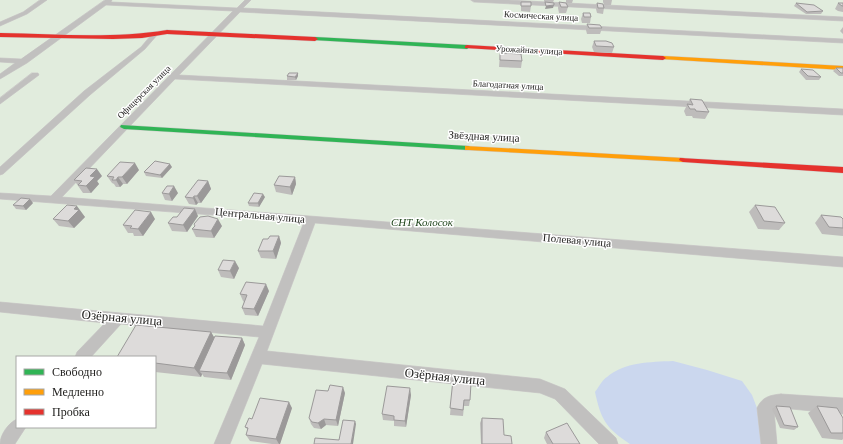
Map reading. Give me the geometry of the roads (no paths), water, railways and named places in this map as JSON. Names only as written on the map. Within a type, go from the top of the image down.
[{"type":"street","points":[[0,24],[17,17],[44,0]]},
{"type":"street","name":"Офицерская улица","points":[[54,199],[248,0]]},
{"type":"street","points":[[474,0],[843,19]]},
{"type":"street","points":[[0,77],[107,2]]},
{"type":"street","name":"Космическая улица","points":[[107,2],[843,41]]},
{"type":"street","points":[[0,16],[17,17]]},
{"type":"street","name":"Урожайная улица","points":[[0,35],[113,37],[167,32],[216,33],[843,68]]},
{"type":"street","points":[[0,172],[87,93],[143,48],[154,34]]},
{"type":"street","points":[[0,60],[24,61]]},
{"type":"street","points":[[0,102],[35,75]]},
{"type":"street","name":"Благодатная улица","points":[[173,77],[843,112]]},
{"type":"street","name":"Звёздная улица","points":[[124,127],[843,170]]},
{"type":"street","name":"Центральная улица","points":[[0,196],[310,218],[258,358],[222,444]]},
{"type":"street","name":"Полевая улица","points":[[310,218],[843,262]]},
{"type":"street","name":"Озёрная улица","points":[[0,306],[267,332]]},
{"type":"street","points":[[83,356],[119,317]]},
{"type":"street","name":"Озёрная улица","points":[[258,358],[540,386],[560,394],[610,444]]},
{"type":"street","points":[[769,444],[765,408],[770,403],[781,401],[843,406]]},
{"type":"street","points":[[4,444],[17,428]]},
{"type":"water","points":[[673,361],[742,381],[752,395],[757,408],[762,438],[761,444],[630,444],[615,433],[602,417],[595,392],[605,378],[622,368],[638,364]]},
{"type":"park label","name":"СНТ Колосок","points":[[422,222]]}]
